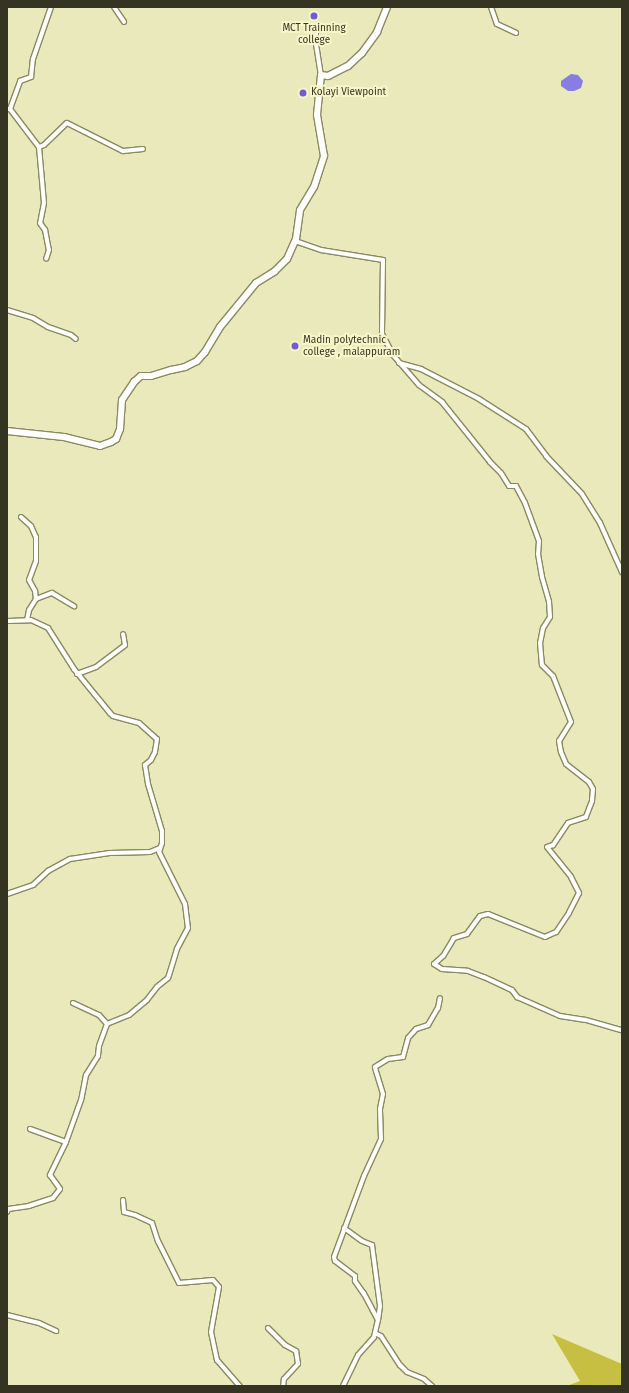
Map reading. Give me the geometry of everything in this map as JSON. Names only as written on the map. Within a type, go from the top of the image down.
[{"type":"street","points":[[46,259],[49,250],[45,230],[40,223],[44,203],[38,146],[8,109],[20,81],[31,77],[33,59],[51,7]]},
{"type":"street","points":[[114,7],[124,22]]},
{"type":"street","points":[[321,75],[328,76],[348,66],[362,53],[376,32],[387,7]]},
{"type":"street","points":[[491,7],[497,24],[516,33]]},
{"type":"street","points":[[7,431],[64,437],[100,446],[116,439],[120,429],[122,400],[134,382],[142,376],[152,376],[185,367],[197,361],[205,352],[220,327],[256,283],[275,271],[287,259],[295,241],[300,210],[314,187],[324,156],[317,115],[321,75],[316,44],[316,30]]},
{"type":"street","points":[[38,146],[44,145],[67,123],[123,151],[143,149]]},
{"type":"street","points":[[295,241],[321,250],[383,260],[382,334],[393,355],[419,385],[442,402],[490,462],[502,473],[509,486],[516,486],[525,503],[539,541],[538,554],[542,577],[549,602],[550,617],[543,628],[540,657],[542,665],[553,676],[571,722],[559,741],[561,752],[566,764],[589,782],[594,789],[592,801],[586,817],[568,823],[553,845],[547,847],[571,877],[579,893],[569,913],[556,932],[545,937],[488,914],[480,916],[467,934],[454,938],[443,956],[434,964],[442,969],[468,971],[484,977],[512,990],[517,997],[560,1016],[586,1020],[622,1030]]},
{"type":"street","points":[[7,310],[33,318],[48,327],[71,334],[76,339]]},
{"type":"street","points":[[399,362],[421,369],[479,399],[526,429],[546,456],[582,494],[600,523],[622,572]]},
{"type":"street","points":[[21,517],[31,526],[36,537],[36,560],[29,580],[35,591],[36,600]]},
{"type":"street","points":[[27,620],[29,610],[36,600],[52,593],[74,606]]},
{"type":"street","points":[[7,621],[31,620],[48,628],[77,674],[113,716],[139,723],[157,738],[155,752],[151,760],[145,765],[148,784],[162,831],[159,852],[163,863],[185,904],[188,928],[179,942],[168,978],[157,987],[147,1000],[129,1015],[107,1024],[99,1046],[98,1056],[86,1075],[81,1100],[66,1142],[50,1175],[60,1189],[53,1198],[29,1206],[8,1209],[7,1212]]},
{"type":"street","points":[[77,674],[96,667],[125,645],[123,634]]},
{"type":"street","points":[[7,894],[33,885],[48,871],[70,859],[110,853],[150,852],[160,848]]},
{"type":"street","points":[[378,1320],[355,1281],[355,1276],[335,1261],[334,1257],[364,1176],[381,1139],[380,1109],[383,1094],[375,1067],[388,1059],[403,1057],[408,1038],[416,1029],[428,1025],[438,1008],[440,998]]},
{"type":"street","points":[[73,1003],[99,1015],[107,1024]]},
{"type":"street","points":[[30,1129],[66,1142]]},
{"type":"street","points":[[123,1200],[124,1212],[135,1215],[152,1223],[158,1241],[179,1283],[214,1280],[219,1287],[211,1332],[216,1360],[240,1386]]},
{"type":"street","points":[[343,1386],[358,1355],[374,1337],[380,1306],[372,1245],[344,1228]]},
{"type":"street","points":[[7,1315],[39,1323],[56,1331]]},
{"type":"street","points":[[268,1328],[285,1345],[296,1351],[298,1364],[284,1379],[283,1386]]},
{"type":"street","points":[[375,1333],[381,1336],[399,1361],[400,1365],[407,1372],[424,1379],[432,1386]]},
{"type":"shaded area","points":[[571,74],[578,75],[583,81],[581,88],[574,91],[568,91],[561,86],[561,81]]},
{"type":"shaded area","points":[[552,1334],[622,1364],[622,1386],[567,1386],[580,1381]]},
{"type":"place","name":"MCT Trainning college","points":[[314,16]]},
{"type":"place","name":"Kolayi Viewpoint","points":[[303,93]]},
{"type":"place","name":"Madin polytechnic college , malappuram","points":[[295,346]]}]
